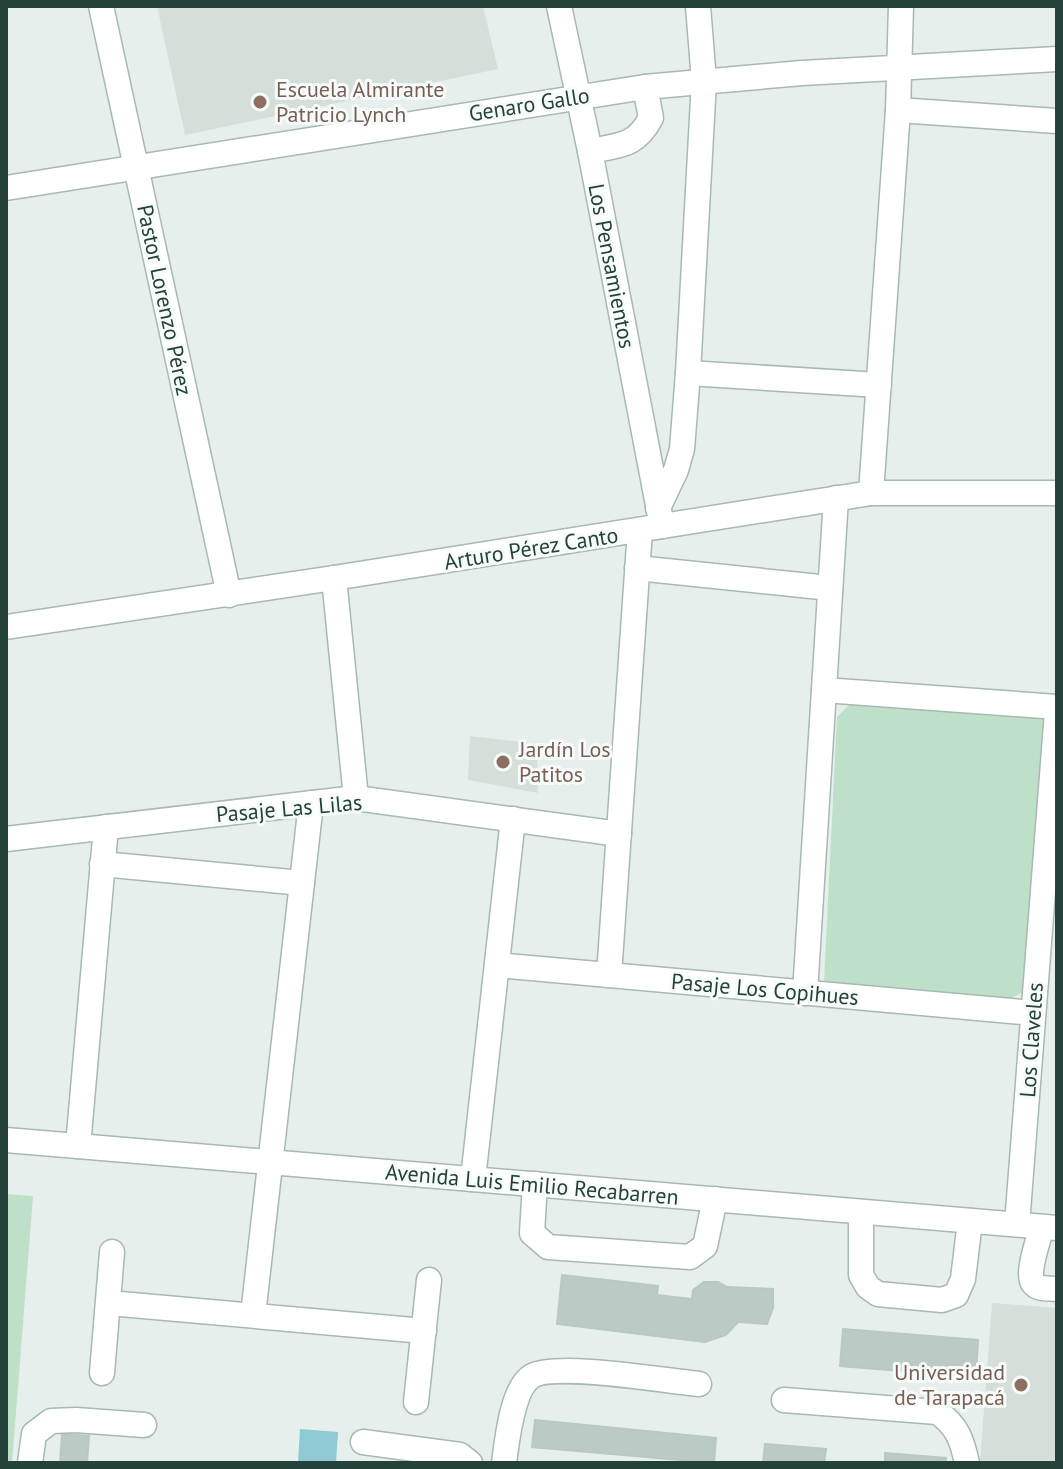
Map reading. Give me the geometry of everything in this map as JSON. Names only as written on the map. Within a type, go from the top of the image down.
[{"type":"street","name":"Pastor Lorenzo Pérez","points":[[101,6],[229,595]]},
{"type":"street","name":"Los Pensamientos","points":[[559,6],[590,151],[653,521]]},
{"type":"street","points":[[609,975],[637,568],[682,449],[704,81],[698,6]]},
{"type":"street","points":[[871,493],[898,110],[901,6]]},
{"type":"street","name":"Genaro Gallo","points":[[6,188],[645,87],[900,67],[1057,59]]},
{"type":"street","points":[[590,151],[627,144],[642,134],[651,118],[645,87]]},
{"type":"street","points":[[898,110],[1057,121]]},
{"type":"street","points":[[688,373],[879,385]]},
{"type":"street","name":"Arturo Pérez Canto","points":[[6,627],[334,578],[653,521],[871,493],[1057,493]]},
{"type":"street","points":[[805,993],[836,498]]},
{"type":"street","points":[[637,568],[830,588]]},
{"type":"street","points":[[334,578],[356,798]]},
{"type":"street","points":[[824,690],[1057,710]]},
{"type":"street","name":"Los Claveles","points":[[1017,1224],[1057,710]]},
{"type":"street","name":"Pasaje Las Lilas","points":[[6,839],[356,798],[619,834]]},
{"type":"street","points":[[253,1315],[311,803]]},
{"type":"street","points":[[473,1179],[513,819]]},
{"type":"street","points":[[78,1146],[106,827]]},
{"type":"street","points":[[102,864],[302,883]]},
{"type":"street","name":"Pasaje Los Copihues","points":[[497,965],[1033,1013]]},
{"type":"street","name":"Avenida Luis Emilio Recabarren","points":[[6,1140],[1050,1228]]},
{"type":"street","points":[[535,1184],[532,1233],[548,1247],[690,1257],[705,1246],[715,1199]]},
{"type":"street","points":[[861,1212],[861,1275],[868,1287],[878,1294],[942,1300],[956,1295],[963,1279],[970,1221]]},
{"type":"street","points":[[1050,1228],[1030,1274],[1032,1283],[1040,1288],[1057,1289]]},
{"type":"street","points":[[102,1373],[112,1252]]},
{"type":"street","points":[[416,1402],[429,1280]]},
{"type":"street","points":[[109,1303],[424,1331]]},
{"type":"street","points":[[504,1463],[508,1430],[520,1392],[532,1376],[559,1370],[699,1384]]},
{"type":"street","points":[[784,1400],[937,1412],[951,1421],[962,1441],[967,1463]]},
{"type":"street","points":[[30,1463],[34,1434],[51,1421],[144,1425]]},
{"type":"street","points":[[363,1442],[460,1455],[470,1463]]},
{"type":"shaded area","name":"Escuela Almirante Patricio Lynch","points":[[157,6],[483,6],[498,69],[185,135]]},
{"type":"shaded area","name":"Jardín Los Patitos","points":[[470,736],[537,744],[538,793],[468,780]]},
{"type":"shaded area","name":"Universidad de Tarapacá","points":[[992,1303],[1057,1308],[1057,1463],[980,1463]]},
{"type":"green space","points":[[851,703],[1042,717],[1048,733],[1026,991],[1009,999],[824,982],[837,717]]},
{"type":"green space","points":[[6,1194],[33,1196],[12,1463],[6,1463]]},
{"type":"water","points":[[300,1429],[338,1432],[336,1463],[298,1463]]},
{"type":"building","points":[[562,1275],[658,1286],[657,1295],[692,1299],[693,1290],[704,1282],[718,1282],[727,1287],[773,1289],[773,1308],[767,1324],[738,1322],[726,1335],[705,1342],[557,1324]]},
{"type":"building","points":[[843,1329],[978,1340],[976,1377],[840,1366]]},
{"type":"building","points":[[535,1420],[716,1438],[714,1463],[532,1447]]},
{"type":"building","points":[[62,1434],[89,1436],[87,1463],[60,1463]]},
{"type":"building","points":[[765,1444],[826,1449],[824,1463],[763,1463]]},
{"type":"building","points":[[885,1453],[946,1458],[946,1463],[885,1463]]},
{"type":"place","name":"Escuela Almirante Patricio Lynch","points":[[260,102]]},
{"type":"place","name":"Jardín Los Patitos","points":[[503,762]]},
{"type":"place","name":"Universidad de Tarapacá","points":[[1021,1385]]}]
